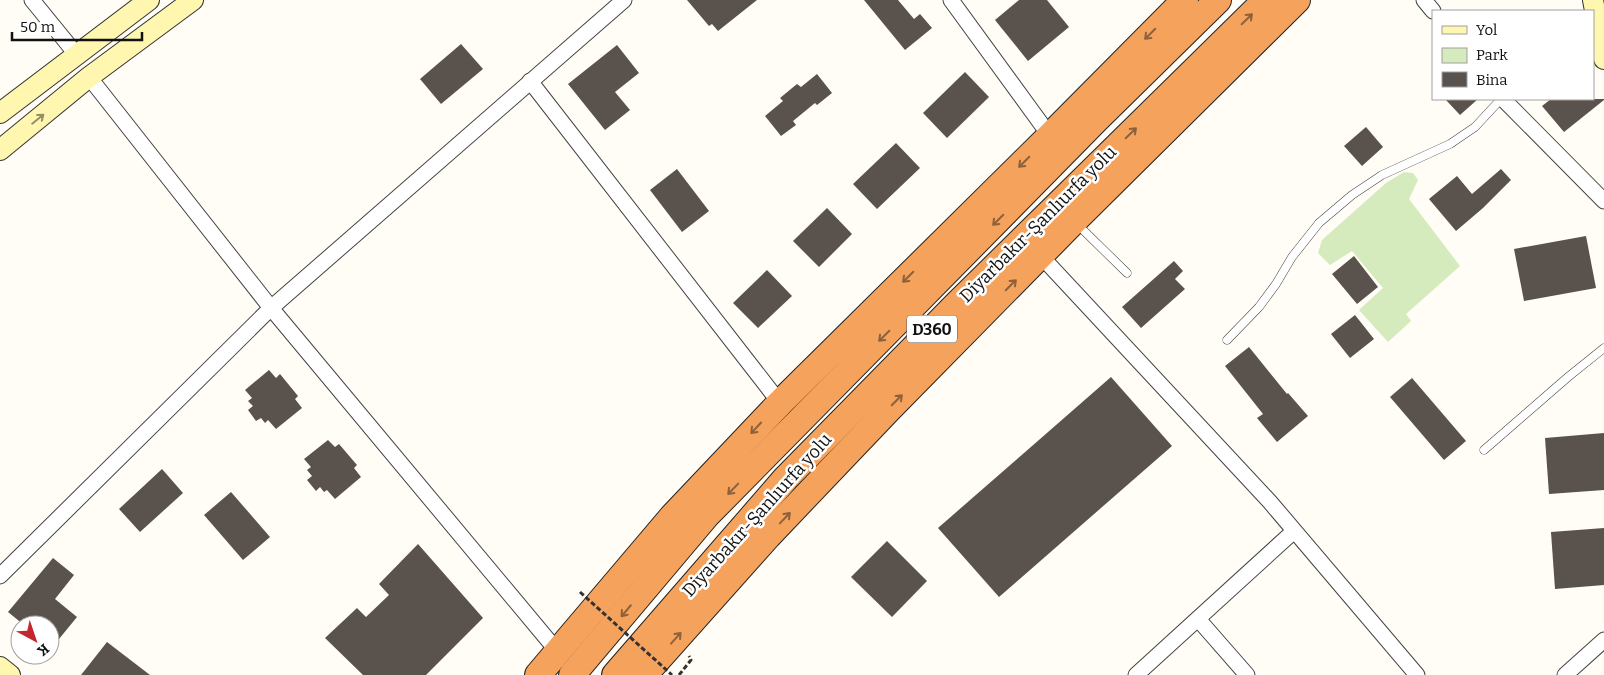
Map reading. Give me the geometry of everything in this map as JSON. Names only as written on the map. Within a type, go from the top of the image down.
[{"type":"highway","points":[[538,675],[672,517],[780,403],[1185,0]]},
{"type":"highway","name":"Diyarbakır-Şanlıurfa yolu","points":[[572,675],[706,516],[1089,127],[1218,0]]},
{"type":"highway","name":"Diyarbakır-Şanlıurfa yolu","points":[[615,675],[786,478],[956,304],[1266,0]]},
{"type":"highway","points":[[644,675],[768,536],[888,410],[1074,221],[1298,0]]},
{"type":"main road","points":[[0,113],[149,0]]},
{"type":"main road","points":[[0,150],[89,77],[193,0]]},
{"type":"main road","points":[[1593,0],[1604,59]]},
{"type":"main road","points":[[0,667],[10,675]]},
{"type":"street","points":[[32,0],[76,54]]},
{"type":"street","points":[[0,576],[271,308],[624,0]]},
{"type":"street","points":[[951,0],[1050,136]]},
{"type":"street","points":[[1424,0],[1432,10]]},
{"type":"street","points":[[89,77],[271,308],[558,652]]},
{"type":"street","points":[[530,81],[780,403]]},
{"type":"street","points":[[1503,100],[1604,201]]},
{"type":"street","points":[[1040,255],[1270,502],[1417,675]]},
{"type":"street","points":[[1136,675],[1294,531]]},
{"type":"street","points":[[1198,619],[1247,675]]},
{"type":"street","points":[[1565,675],[1604,640]]},
{"type":"lane","points":[[1227,340],[1258,307],[1276,284],[1292,257],[1319,223],[1352,195],[1382,174],[1450,144],[1475,128],[1501,100]]},
{"type":"lane","points":[[1074,221],[1128,273]]},
{"type":"lane","points":[[1484,450],[1604,348]]},
{"type":"path","points":[[580,592],[672,675]]},
{"type":"green space","points":[[1404,172],[1413,173],[1418,180],[1409,199],[1460,266],[1406,314],[1411,321],[1388,342],[1359,310],[1383,288],[1352,251],[1330,265],[1318,253],[1322,240],[1386,183]]},
{"type":"building","points":[[687,0],[757,0],[718,31],[712,24],[709,26]]},
{"type":"building","points":[[864,0],[898,0],[914,19],[920,14],[932,28],[905,50]]},
{"type":"building","points":[[1019,0],[1047,0],[1069,27],[1028,61],[995,20]]},
{"type":"building","points":[[461,44],[483,69],[441,104],[420,79]]},
{"type":"building","points":[[617,45],[639,73],[615,92],[630,110],[605,130],[568,84]]},
{"type":"building","points":[[965,72],[989,97],[947,138],[923,113]]},
{"type":"building","points":[[817,74],[832,93],[817,105],[815,103],[793,121],[796,125],[781,136],[765,116],[783,101],[780,98],[797,84],[801,87]]},
{"type":"building","points":[[1604,99],[1564,132],[1542,106],[1550,100]]},
{"type":"building","points":[[1446,100],[1477,100],[1460,115]]},
{"type":"building","points":[[1366,127],[1383,147],[1362,166],[1344,146]]},
{"type":"building","points":[[896,143],[920,168],[877,209],[853,184]]},
{"type":"building","points":[[677,169],[709,211],[682,232],[650,190]]},
{"type":"building","points":[[1501,169],[1511,180],[1456,231],[1429,199],[1457,176],[1472,194]]},
{"type":"building","points":[[827,208],[852,234],[819,267],[793,241]]},
{"type":"building","points":[[1586,236],[1596,288],[1524,301],[1514,249]]},
{"type":"building","points":[[1354,256],[1378,287],[1357,304],[1332,274]]},
{"type":"building","points":[[1174,261],[1183,271],[1175,279],[1185,289],[1141,328],[1122,307]]},
{"type":"building","points":[[767,270],[792,296],[758,328],[733,303]]},
{"type":"building","points":[[1355,315],[1374,339],[1350,358],[1331,334]]},
{"type":"building","points":[[1249,347],[1287,394],[1308,416],[1277,442],[1257,418],[1263,414],[1225,366]]},
{"type":"building","points":[[269,370],[276,378],[280,374],[298,396],[295,399],[302,408],[276,429],[268,420],[265,423],[261,418],[256,421],[248,410],[253,406],[248,401],[252,398],[245,390]]},
{"type":"building","points":[[1111,377],[1172,446],[999,597],[938,528]]},
{"type":"building","points":[[1412,378],[1466,441],[1444,460],[1390,397]]},
{"type":"building","points":[[1604,433],[1604,490],[1549,494],[1545,438]]},
{"type":"building","points":[[328,440],[335,447],[339,444],[357,465],[354,468],[361,477],[335,499],[327,490],[324,492],[320,487],[316,491],[307,480],[312,476],[307,470],[311,467],[304,459]]},
{"type":"building","points":[[162,469],[183,493],[140,532],[119,509]]},
{"type":"building","points":[[231,492],[270,537],[243,560],[204,515]]},
{"type":"building","points":[[1604,528],[1604,585],[1555,589],[1551,532]]},
{"type":"building","points":[[887,541],[927,581],[892,617],[851,577]]},
{"type":"building","points":[[418,544],[483,618],[426,675],[363,675],[325,638],[357,608],[366,617],[389,595],[379,584]]},
{"type":"building","points":[[53,558],[74,575],[55,599],[77,617],[60,638],[60,615],[12,615],[8,612]]},
{"type":"building","points":[[107,642],[150,675],[81,675]]}]
